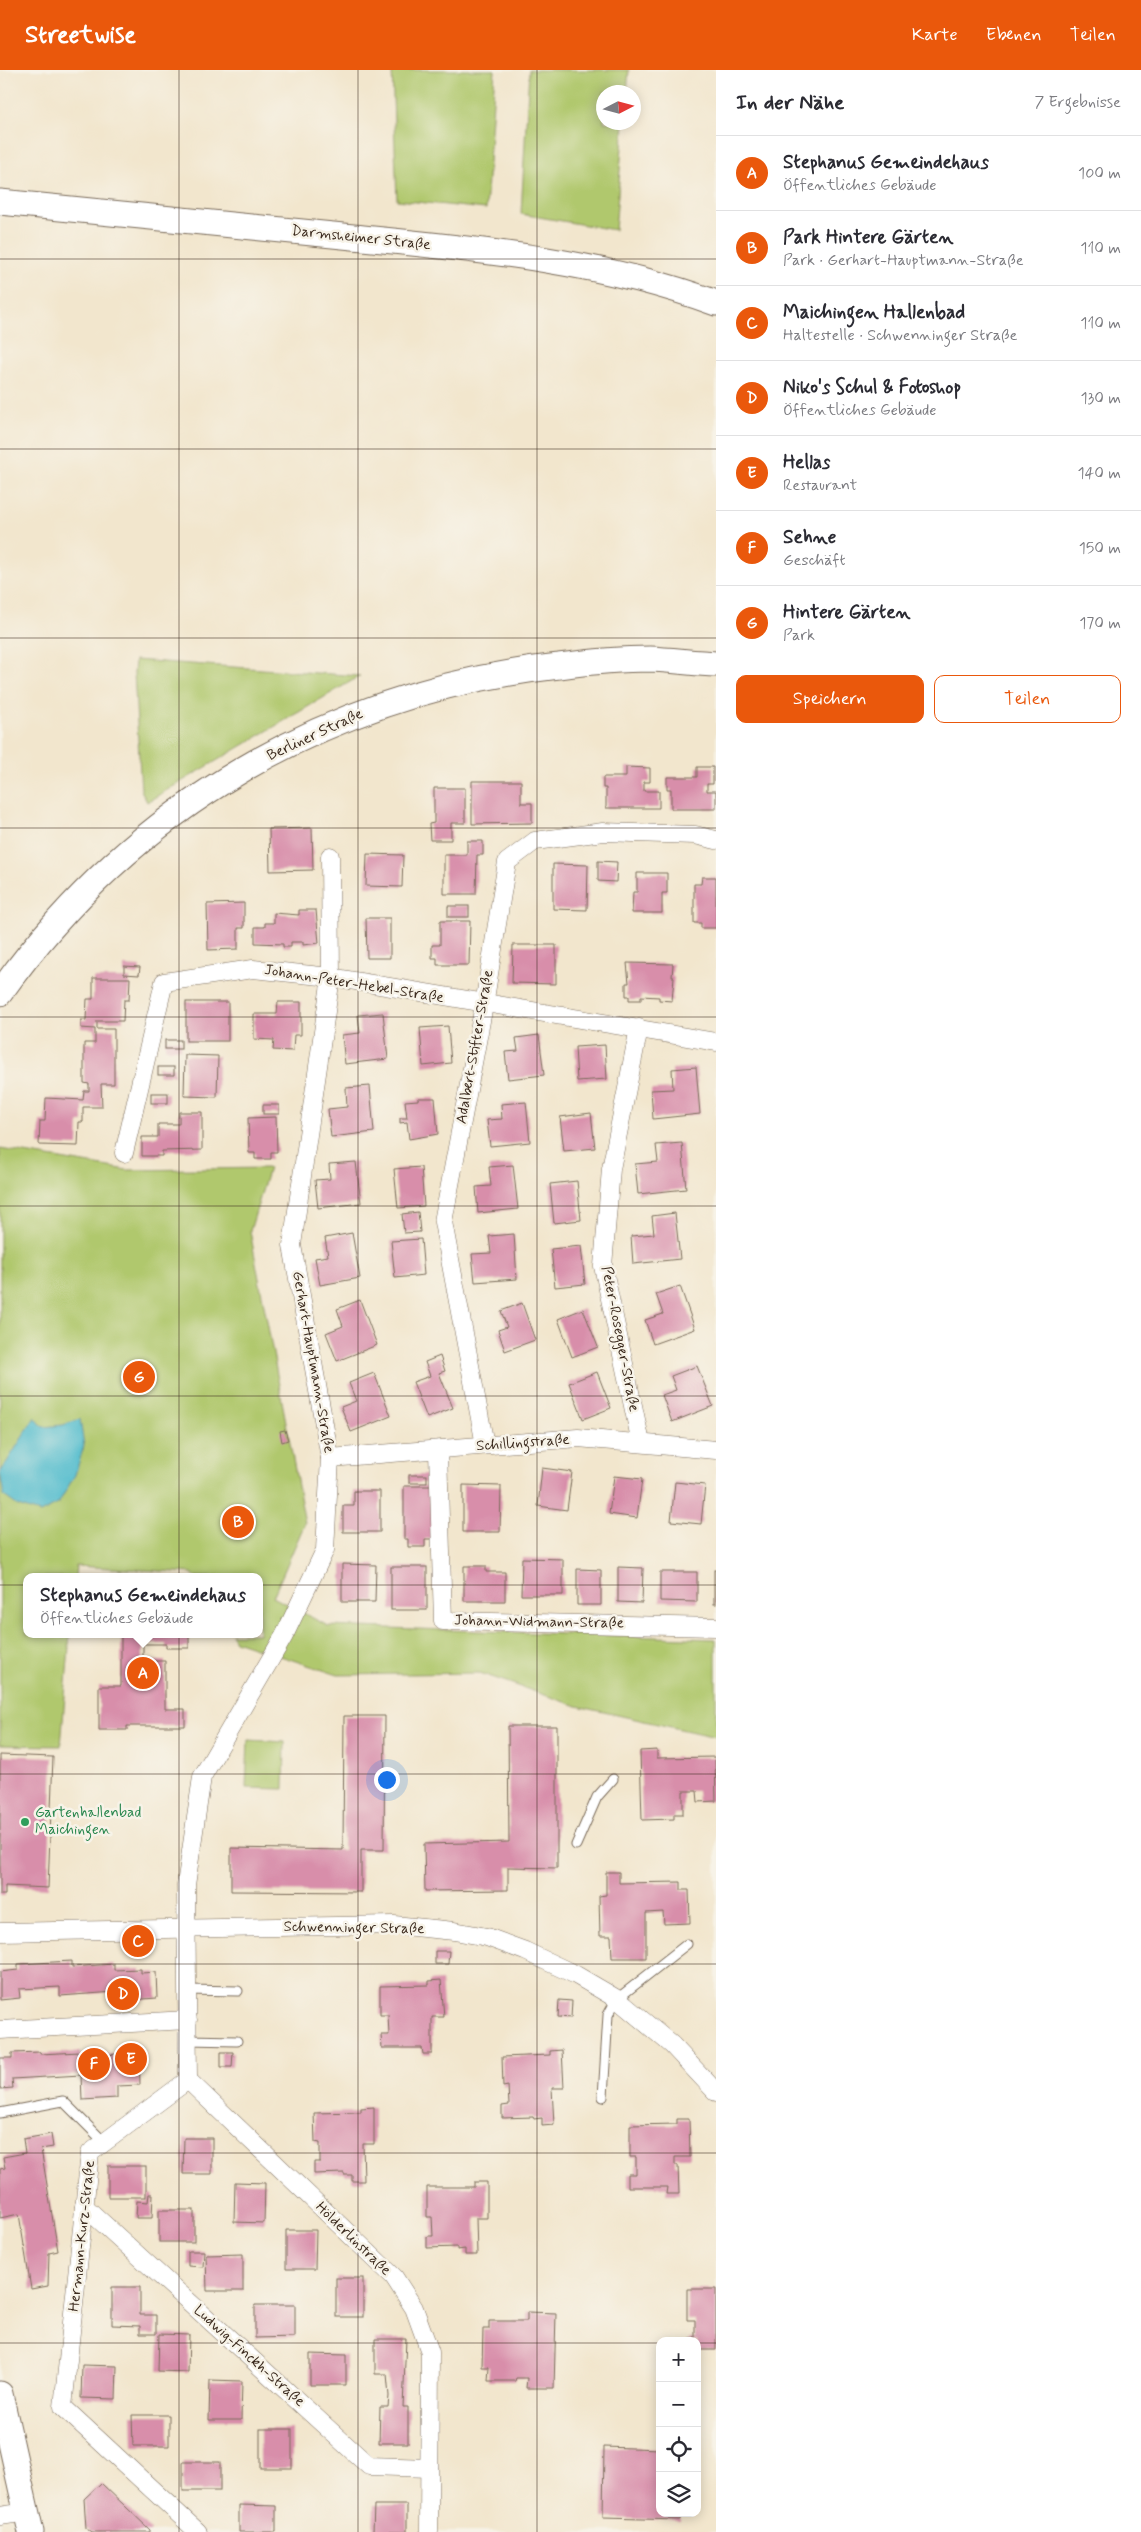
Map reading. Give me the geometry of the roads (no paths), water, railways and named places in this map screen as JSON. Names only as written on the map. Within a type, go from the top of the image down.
[{"type":"main road","name":"Darmsheimer Straße","points":[[0,202],[439,246],[534,258],[670,286],[716,303]]},
{"type":"main road","name":"Berliner Straße","points":[[0,993],[26,956],[61,916],[100,876],[152,832],[208,789],[305,737],[352,716],[408,696],[472,679],[595,662],[650,659],[716,664]]},
{"type":"main road","points":[[0,2394],[29,2522]]},
{"type":"street","name":"Adalbert-Stifter-Straße","points":[[486,1444],[443,1222],[484,1004],[507,862],[535,841],[603,832],[695,835],[716,840]]},
{"type":"street","name":"Gerhart-Hauptmann-Straße","points":[[187,1929],[186,1885],[202,1777],[284,1636],[325,1550],[330,1458],[292,1245],[331,977],[330,856]]},
{"type":"street","name":"Johann-Peter-Hebel-Straße","points":[[124,1153],[164,982],[253,969],[331,977],[716,1042]]},
{"type":"street","name":"Peter-Rosegger-Straße","points":[[639,1028],[611,1169],[603,1266],[641,1443]]},
{"type":"street","name":"Schillingstraße","points":[[330,1458],[578,1438],[716,1450]]},
{"type":"street","name":"Johann-Widmann-Straße","points":[[438,1450],[443,1621],[716,1627]]},
{"type":"street","name":"Schwenninger Straße","points":[[0,1932],[394,1925],[454,1930],[487,1937],[525,1950],[576,1975],[617,1999],[672,2045],[716,2092]]},
{"type":"street","points":[[187,1929],[188,2080]]},
{"type":"street","points":[[0,2030],[188,2020]]},
{"type":"street","name":"Hermann-Kurz-Straße","points":[[188,2080],[90,2153],[63,2407],[198,2532]]},
{"type":"street","name":"Hölderlinstraße","points":[[188,2080],[394,2277],[414,2308],[430,2352],[429,2532]]},
{"type":"street","name":"Ludwig-Finckh-Straße","points":[[84,2206],[369,2466],[429,2468]]},
{"type":"street","points":[[0,2516],[29,2522]]},
{"type":"lane","points":[[576,1845],[597,1797],[613,1779]]},
{"type":"lane","points":[[602,2097],[608,2015],[617,1999],[687,1944]]},
{"type":"lane","points":[[187,1990],[238,1990]]},
{"type":"lane","points":[[188,2040],[237,2041]]},
{"type":"lane","points":[[0,2113],[63,2101],[105,2143]]},
{"type":"water","points":[[35,1417],[43,1427],[63,1425],[80,1419],[84,1446],[75,1475],[58,1504],[40,1513],[18,1506],[4,1496],[0,1473]]},
{"type":"place","name":"Hintere Gärten","points":[[139,1377]]},
{"type":"place","name":"Park Hintere Gärten","points":[[238,1522]]},
{"type":"place","name":"Stephanus Gemeindehaus","points":[[143,1673]]},
{"type":"place","name":"Gartenhallenbad Maichingen","points":[[25,1822]]},
{"type":"place","name":"Maichingen Hallenbad","points":[[138,1941]]},
{"type":"place","name":"Niko's Schul & Fotoshop","points":[[123,1994]]},
{"type":"place","name":"Hellas","points":[[131,2059]]},
{"type":"place","name":"Sehne","points":[[94,2064]]}]
